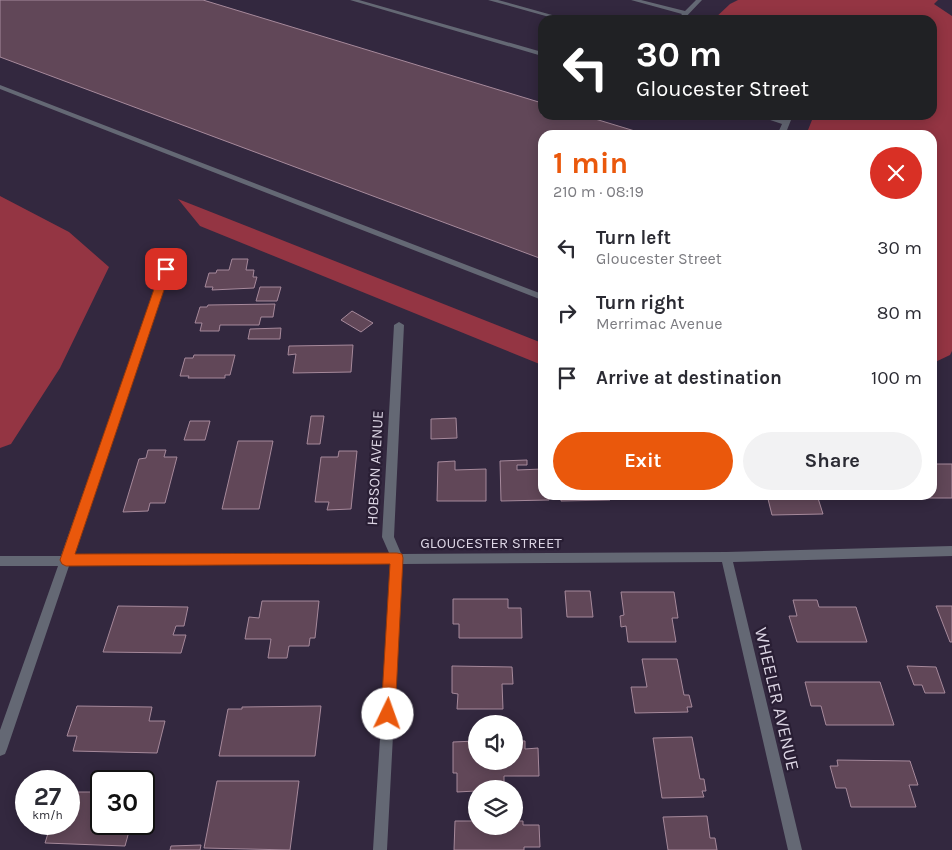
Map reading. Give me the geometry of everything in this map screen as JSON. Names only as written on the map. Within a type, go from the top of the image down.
[{"type":"street","points":[[353,0],[538,53]]},
{"type":"street","points":[[491,0],[548,15]]},
{"type":"street","points":[[634,0],[686,13],[698,0]]},
{"type":"street","points":[[0,87],[538,295]]},
{"type":"street","points":[[775,120],[788,124]]},
{"type":"street","points":[[784,130],[789,120]]},
{"type":"street","points":[[0,749],[166,269]]},
{"type":"street","name":"HOBSON AVENUE","points":[[380,850],[397,558],[388,537],[399,325]]},
{"type":"street","name":"GLOUCESTER STREET","points":[[0,561],[726,557],[952,551]]},
{"type":"street","name":"WHEELER AVENUE","points":[[726,557],[795,850]]},
{"type":"shaded area","points":[[738,0],[938,0],[934,4],[952,16],[952,351],[950,355],[937,361],[937,130],[808,130],[812,120],[937,120],[937,15],[718,15],[730,4]]},
{"type":"shaded area","points":[[0,196],[69,232],[109,267],[60,368],[11,444],[0,448]]},
{"type":"shaded area","points":[[178,199],[538,341],[538,363],[200,226]]},
{"type":"building","points":[[0,0],[203,0],[538,102],[538,120],[598,120],[632,130],[538,130],[538,258],[0,57]]},
{"type":"building","points":[[232,259],[248,259],[246,270],[254,270],[253,277],[257,277],[254,288],[212,290],[213,287],[205,287],[209,273],[216,273],[217,270],[229,270]]},
{"type":"building","points":[[260,287],[281,287],[277,301],[256,301]]},
{"type":"building","points":[[275,304],[273,317],[261,317],[259,325],[220,325],[219,331],[200,331],[202,323],[195,323],[200,307],[207,307],[208,305]]},
{"type":"building","points":[[352,311],[373,323],[361,332],[341,320]]},
{"type":"building","points":[[281,328],[280,339],[248,339],[250,329]]},
{"type":"building","points":[[353,345],[351,372],[293,373],[296,354],[288,355],[289,346]]},
{"type":"building","points":[[194,355],[235,355],[230,375],[225,375],[225,378],[188,378],[189,376],[180,376],[185,358],[193,358]]},
{"type":"building","points":[[311,416],[324,416],[320,444],[307,444]]},
{"type":"building","points":[[456,418],[457,438],[431,439],[431,419]]},
{"type":"building","points":[[190,421],[210,421],[205,440],[184,440]]},
{"type":"building","points":[[238,441],[273,441],[259,509],[222,509]]},
{"type":"building","points":[[148,450],[166,450],[164,457],[177,457],[165,503],[150,503],[148,511],[123,512],[139,459],[146,458]]},
{"type":"building","points":[[339,451],[357,451],[351,509],[327,510],[329,502],[315,502],[321,457],[338,457]]},
{"type":"building","points":[[527,460],[527,465],[517,465],[517,470],[538,469],[538,500],[549,500],[501,501],[500,461]]},
{"type":"building","points":[[455,461],[455,470],[486,469],[486,501],[437,501],[438,462]]},
{"type":"building","points":[[937,464],[952,464],[952,498],[937,498]]},
{"type":"building","points":[[561,500],[610,500],[561,501]]},
{"type":"building","points":[[768,500],[819,500],[823,514],[772,515]]},
{"type":"building","points":[[565,591],[590,591],[593,617],[567,617]]},
{"type":"building","points":[[621,592],[674,592],[678,618],[672,618],[676,642],[628,642],[626,626],[621,627],[620,616],[624,615]]},
{"type":"building","points":[[453,599],[508,599],[508,608],[521,608],[522,638],[459,638],[459,624],[453,624]]},
{"type":"building","points":[[793,600],[817,600],[819,607],[856,607],[867,642],[797,642],[789,616],[797,616]]},
{"type":"building","points":[[262,601],[319,601],[315,638],[310,638],[309,646],[289,646],[287,658],[268,658],[271,639],[245,639],[249,617],[259,618]]},
{"type":"building","points":[[118,606],[188,607],[184,626],[176,626],[173,635],[186,635],[181,653],[103,652]]},
{"type":"building","points":[[936,606],[952,606],[952,642],[950,642]]},
{"type":"building","points":[[642,659],[677,659],[684,695],[689,695],[692,707],[687,707],[688,712],[635,713],[631,687],[647,687]]},
{"type":"building","points":[[452,666],[512,667],[513,684],[502,684],[503,709],[457,709],[458,694],[452,693]]},
{"type":"building","points":[[907,666],[936,667],[945,693],[925,693],[922,685],[914,685]]},
{"type":"building","points":[[805,682],[880,682],[894,725],[826,725],[821,706],[811,706]]},
{"type":"building","points":[[77,706],[152,707],[149,721],[165,721],[157,753],[73,751],[77,736],[67,736]]},
{"type":"building","points":[[321,706],[315,756],[219,756],[228,709],[242,709],[242,707]]},
{"type":"building","points":[[692,737],[700,779],[704,779],[706,791],[702,791],[704,797],[662,798],[653,738]]},
{"type":"building","points":[[468,741],[468,770],[523,770],[523,741],[525,741],[525,749],[538,748],[539,776],[504,776],[504,780],[468,780],[468,791],[457,792],[457,773],[453,773],[453,742]]},
{"type":"building","points":[[837,760],[910,761],[918,785],[909,785],[916,807],[851,807],[846,788],[836,788],[830,766],[838,766]]},
{"type":"building","points":[[217,781],[299,781],[290,850],[204,848]]},
{"type":"building","points":[[80,792],[90,792],[90,835],[128,835],[125,846],[45,843],[48,835],[80,835]]},
{"type":"building","points":[[707,816],[710,838],[715,838],[717,850],[668,850],[663,817]]},
{"type":"building","points":[[455,821],[468,821],[468,835],[523,835],[523,825],[539,825],[540,847],[524,847],[524,850],[454,850]]},
{"type":"building","points":[[201,845],[200,850],[170,850],[171,846]]},
{"type":"route","points":[[166,269],[66,560],[397,558],[388,714]]}]
